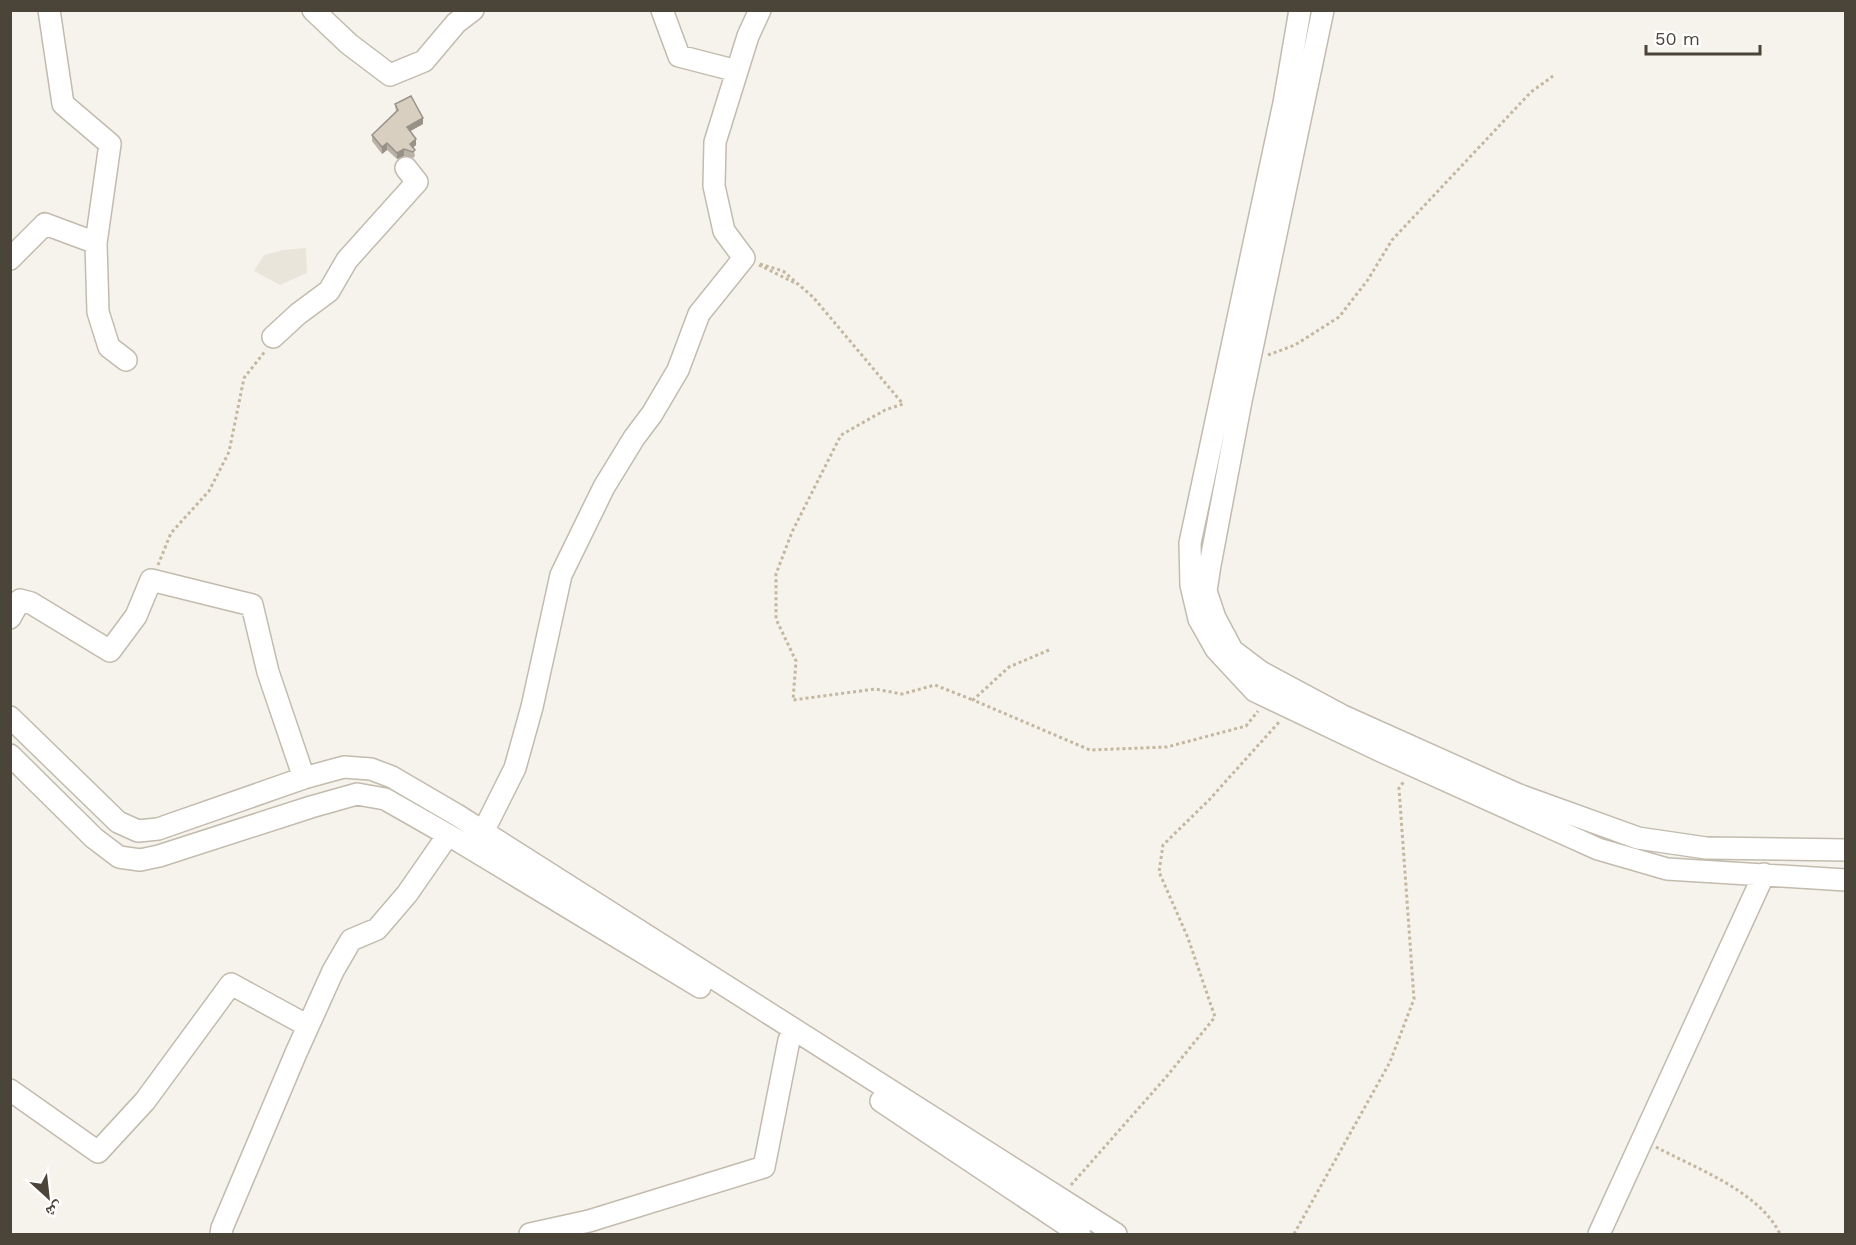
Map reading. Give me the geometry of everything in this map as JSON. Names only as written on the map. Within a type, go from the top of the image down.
[{"type":"street","points":[[49,10],[63,104],[110,144],[96,243],[98,312],[109,347],[126,360]]},
{"type":"street","points":[[313,10],[349,45],[390,75],[424,61],[456,23],[473,10]]},
{"type":"street","points":[[662,10],[679,56],[737,72]]},
{"type":"street","points":[[483,831],[515,768],[532,707],[561,575],[604,487],[678,370],[699,314],[744,258],[724,231],[714,186],[715,142],[748,36],[760,10]]},
{"type":"street","points":[[1300,10],[1284,103],[1190,543],[1191,585],[1199,619],[1216,648],[1255,691],[1598,849],[1667,869],[1845,880]]},
{"type":"street","points":[[1323,10],[1250,362],[1206,591],[1215,618],[1232,650],[1261,672],[1343,716],[1519,795],[1638,838],[1706,848],[1845,850]]},
{"type":"street","points":[[273,337],[298,314],[329,291],[346,260],[417,182],[406,168]]},
{"type":"street","points":[[10,259],[45,224],[96,243]]},
{"type":"street","points":[[10,618],[20,600],[31,603],[111,651],[136,616],[151,580],[252,605],[268,672],[304,778]]},
{"type":"street","points":[[10,717],[118,822],[138,831],[158,830],[304,778],[344,767],[371,770],[392,777],[483,831],[1116,1234]]},
{"type":"street","points":[[10,755],[94,838],[119,857],[140,860],[357,794],[385,799],[789,1040],[1080,1234]]},
{"type":"street","points":[[221,1234],[333,971],[351,940],[377,929],[407,894],[448,835]]},
{"type":"street","points":[[1599,1234],[1764,874]]},
{"type":"street","points":[[10,1090],[98,1152],[145,1101],[231,984],[308,1026]]},
{"type":"street","points":[[530,1234],[589,1221],[764,1167],[789,1040]]},
{"type":"path","points":[[1250,362],[1295,345],[1339,317],[1368,281],[1392,240],[1531,92],[1553,76]]},
{"type":"path","points":[[744,258],[783,271],[813,297],[903,404],[885,410],[841,435],[792,532],[776,574],[776,619],[796,661],[793,700],[875,689],[902,694],[935,685],[1090,750],[1167,747],[1246,726],[1267,697]]},
{"type":"path","points":[[151,580],[171,533],[209,490],[229,452],[244,378],[262,356],[273,337]]},
{"type":"path","points":[[973,700],[1009,667],[1049,650]]},
{"type":"path","points":[[1062,1200],[1067,1190],[1160,1085],[1215,1017],[1188,938],[1159,872],[1163,845],[1209,800],[1291,708]]},
{"type":"path","points":[[1294,1234],[1390,1062],[1414,999],[1399,789],[1414,766]]},
{"type":"path","points":[[1641,1139],[1733,1187],[1755,1202],[1780,1234]]},
{"type":"shaded area","points":[[306,248],[307,273],[280,285],[254,271],[264,255],[283,250]]},
{"type":"building","points":[[411,96],[423,118],[407,127],[416,139],[410,144],[415,150],[413,152],[404,149],[397,153],[387,143],[382,147],[372,135],[398,110],[395,104]]}]
